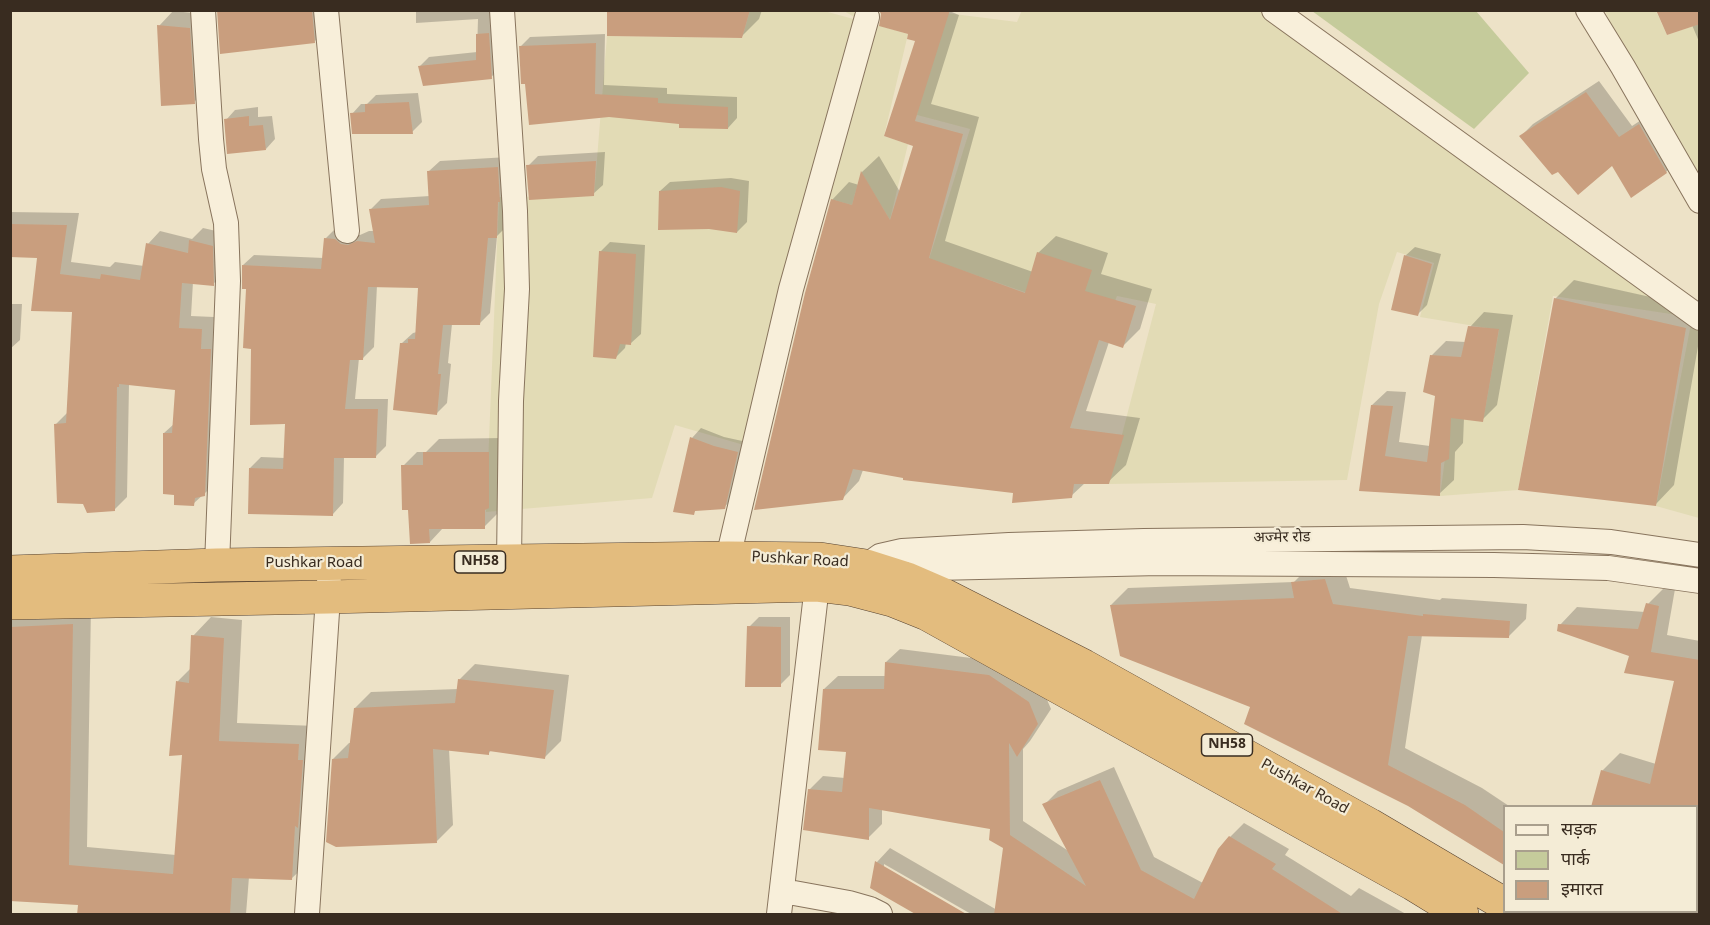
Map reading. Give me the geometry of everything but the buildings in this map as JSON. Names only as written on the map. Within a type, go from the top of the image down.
[{"type":"highway","name":"Pushkar Road","points":[[10,572],[217,565],[728,558],[858,577],[899,590],[1083,666],[1370,825],[1503,903]]},
{"type":"highway","name":"Pushkar Road","points":[[10,603],[328,597],[819,572]]},
{"type":"highway","name":"Pushkar Road","points":[[899,590],[927,614],[1413,884],[1462,915]]},
{"type":"street","points":[[203,10],[211,139],[214,169],[226,223],[228,281],[217,565]]},
{"type":"street","points":[[326,10],[347,231]]},
{"type":"street","points":[[502,10],[515,212],[517,289],[511,401],[509,562]]},
{"type":"street","points":[[1274,10],[1700,318]]},
{"type":"street","points":[[1588,10],[1700,201]]},
{"type":"street","points":[[728,558],[791,289],[867,17]]},
{"type":"street","name":"अज्मेर रोड","points":[[858,577],[880,556],[902,551],[1009,545],[1511,537],[1611,542],[1700,555]]},
{"type":"street","points":[[1608,568],[1611,542]]},
{"type":"street","name":"अज्मेर रोड","points":[[899,590],[918,571],[934,568],[1149,563],[1494,564],[1608,568],[1700,580]]},
{"type":"street","points":[[308,915],[330,565]]},
{"type":"street","points":[[779,915],[819,572]]},
{"type":"street","points":[[783,891],[849,903],[870,909],[880,915]]},
{"type":"shaded area","points":[[750,10],[824,11],[861,21],[844,11],[863,11],[864,21],[908,34],[884,136],[908,144],[890,220],[861,172],[852,205],[826,198],[754,448],[675,425],[652,498],[486,512],[499,197],[594,196],[607,36],[742,38]]},
{"type":"shaded area","points":[[1022,10],[1267,11],[1690,317],[1553,296],[1518,490],[1440,496],[1451,412],[1483,421],[1499,330],[1420,317],[1434,263],[1397,252],[1379,304],[1347,480],[1109,484],[1156,304],[1117,296],[1108,321],[929,259],[970,129],[917,115],[938,12],[1017,22]]},
{"type":"shaded area","points":[[1605,11],[1656,11],[1667,35],[1699,24],[1699,185],[1616,34]]},
{"type":"shaded area","points":[[1692,318],[1700,323],[1699,518],[1656,506]]},
{"type":"green space","points":[[1312,11],[1476,11],[1529,73],[1474,129]]}]
